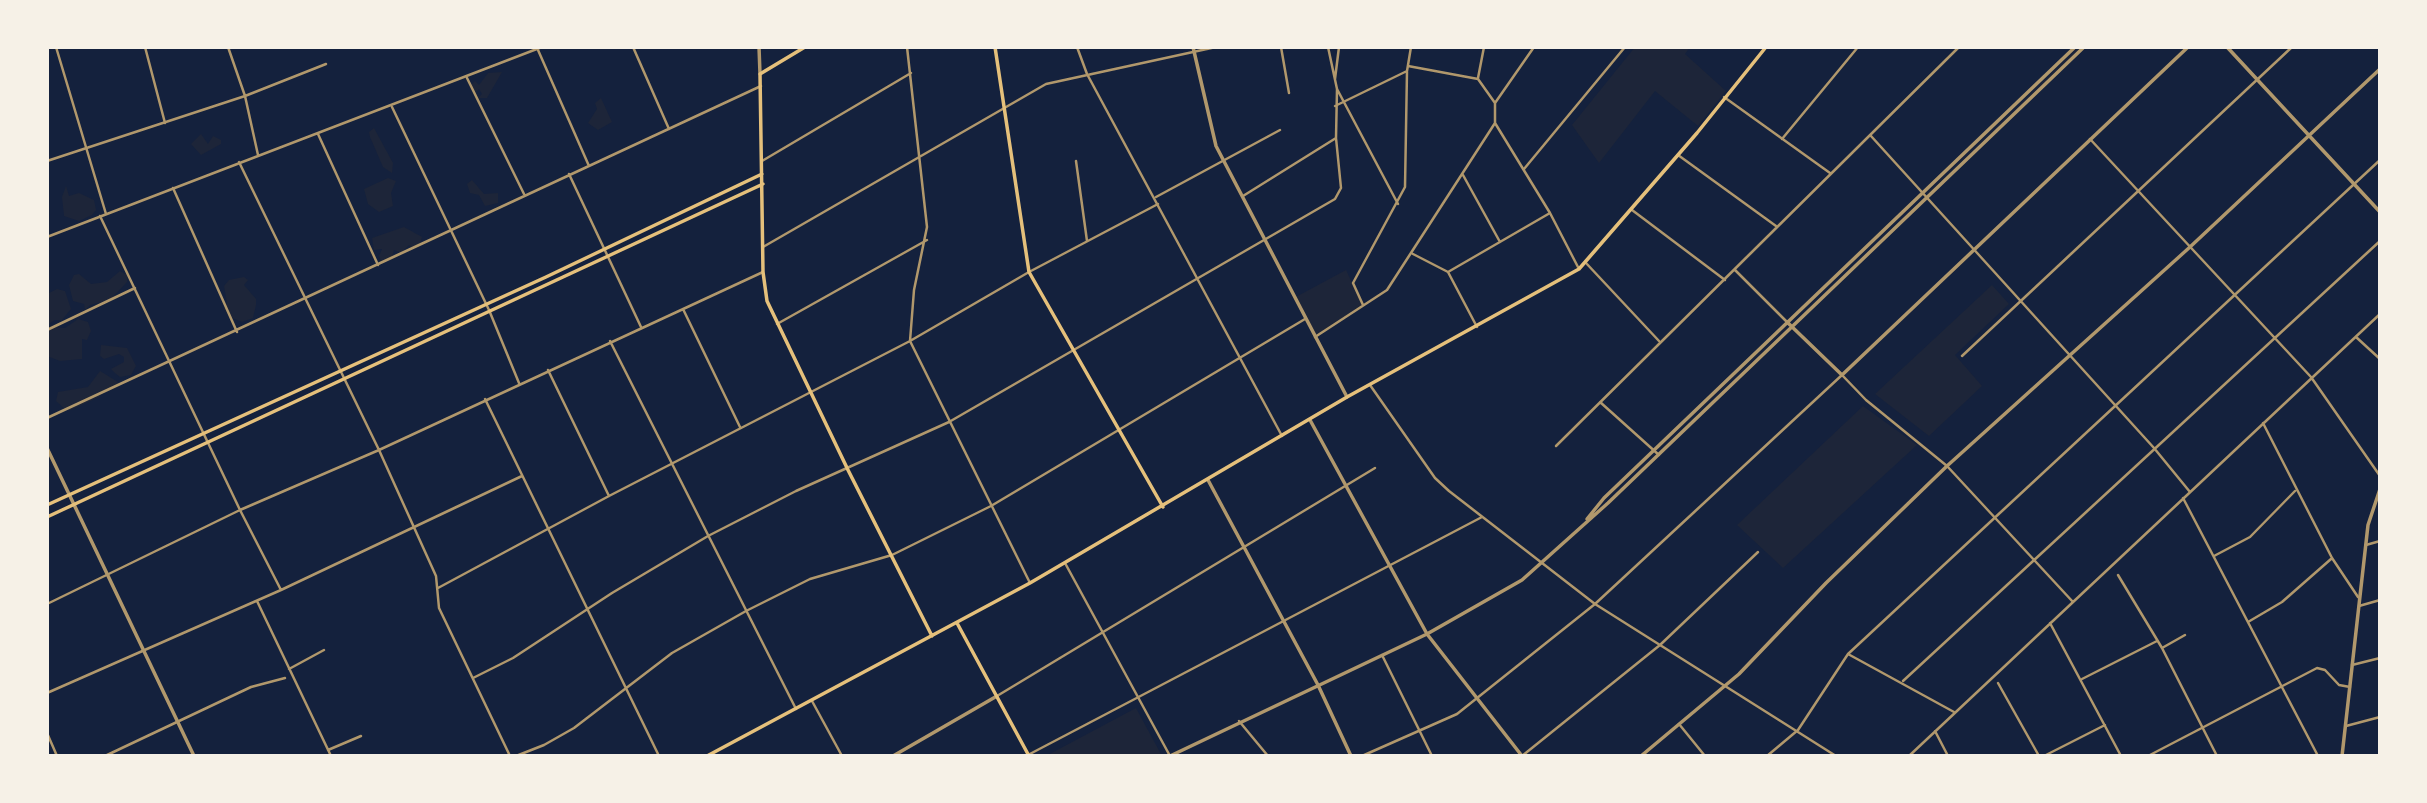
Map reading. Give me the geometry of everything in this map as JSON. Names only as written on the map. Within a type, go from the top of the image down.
[{"type":"main road","points":[[805,47],[760,74],[763,272],[767,301],[932,636]]},
{"type":"main road","points":[[995,47],[1029,272],[1163,507]]},
{"type":"main road","points":[[707,756],[1065,564],[1347,397],[1579,269],[1632,210],[1766,47]]},
{"type":"main road","points":[[47,505],[762,174]]},
{"type":"main road","points":[[47,517],[763,184]]},
{"type":"main road","points":[[723,191],[727,200]]},
{"type":"main road","points":[[674,216],[677,222]]},
{"type":"main road","points":[[957,623],[1028,755]]},
{"type":"street","points":[[56,47],[106,214]]},
{"type":"street","points":[[145,47],[165,123]]},
{"type":"street","points":[[228,47],[245,96],[258,155]]},
{"type":"street","points":[[633,47],[670,129]]},
{"type":"street","points":[[759,47],[760,74]]},
{"type":"street","points":[[907,47],[921,157],[927,240],[914,290],[910,341],[1030,583]]},
{"type":"street","points":[[1077,47],[1087,74],[1156,197],[1282,436]]},
{"type":"street","points":[[763,247],[1046,84],[1216,47]]},
{"type":"street","points":[[1280,47],[1289,93]]},
{"type":"street","points":[[1328,47],[1337,89],[1398,204]]},
{"type":"street","points":[[1334,80],[1339,47]]},
{"type":"street","points":[[1363,306],[1353,283],[1405,187],[1407,71],[1411,47]]},
{"type":"street","points":[[1478,79],[1484,47]]},
{"type":"street","points":[[1534,47],[1495,103],[1495,123],[1550,213],[1579,269]]},
{"type":"street","points":[[1524,169],[1625,47]]},
{"type":"street","points":[[1782,140],[1858,47]]},
{"type":"street","points":[[1556,446],[1659,341],[1725,280],[1776,226],[1959,47]]},
{"type":"street","points":[[1587,519],[1654,450],[2075,47]]},
{"type":"street","points":[[1065,564],[1173,755],[1239,721],[1426,634],[1509,590],[1542,561],[1659,455],[2084,47]]},
{"type":"street","points":[[1362,756],[1457,714],[1595,604],[1842,375],[2188,47]]},
{"type":"street","points":[[2227,47],[2380,212]]},
{"type":"street","points":[[1962,356],[2292,47]]},
{"type":"street","points":[[47,237],[172,187],[392,107],[539,48],[589,166]]},
{"type":"street","points":[[1194,50],[1210,125],[1223,159],[1347,397]]},
{"type":"street","points":[[47,161],[245,96],[326,64]]},
{"type":"street","points":[[1408,66],[1478,79],[1495,103]]},
{"type":"street","points":[[1641,756],[1726,684],[1947,466],[2190,247],[2380,69]]},
{"type":"street","points":[[1335,106],[1346,103],[1407,71]]},
{"type":"street","points":[[762,161],[911,73]]},
{"type":"street","points":[[467,78],[524,194]]},
{"type":"street","points":[[47,418],[171,363],[524,194],[761,86]]},
{"type":"street","points":[[473,678],[513,658],[708,536],[796,491],[848,470],[949,422],[1335,199],[1341,188],[1336,138],[1337,89]]},
{"type":"street","points":[[1724,97],[1831,174]]},
{"type":"street","points":[[392,107],[489,310],[519,383]]},
{"type":"street","points":[[1315,337],[1388,290],[1495,123]]},
{"type":"street","points":[[1156,197],[1280,130]]},
{"type":"street","points":[[318,134],[378,265]]},
{"type":"street","points":[[1871,136],[2154,448],[2190,492]]},
{"type":"street","points":[[1242,197],[1336,138]]},
{"type":"street","points":[[2090,139],[2311,377],[2380,476]]},
{"type":"street","points":[[1678,155],[1776,226]]},
{"type":"street","points":[[1767,756],[1798,730],[1848,654],[2380,160]]},
{"type":"street","points":[[239,162],[379,450],[436,576],[439,608],[510,756]]},
{"type":"street","points":[[1076,162],[1087,243]]},
{"type":"street","points":[[569,174],[641,327]]},
{"type":"street","points":[[1462,175],[1500,242]]},
{"type":"street","points":[[172,187],[237,332]]},
{"type":"street","points":[[438,588],[548,531],[608,496],[910,341],[1029,272],[1158,204]]},
{"type":"street","points":[[1632,210],[1725,280]]},
{"type":"street","points":[[1448,272],[1550,213]]},
{"type":"street","points":[[100,216],[281,590]]},
{"type":"street","points":[[777,324],[927,240]]},
{"type":"street","points":[[1903,681],[2380,241]]},
{"type":"street","points":[[1412,253],[1448,272],[1478,327]]},
{"type":"street","points":[[1586,263],[1659,341]]},
{"type":"street","points":[[1735,270],[1866,400],[1947,466],[2073,601]]},
{"type":"street","points":[[47,604],[240,510],[379,450],[763,272]]},
{"type":"street","points":[[47,330],[135,288]]},
{"type":"street","points":[[683,309],[740,428]]},
{"type":"street","points":[[1909,756],[2380,314]]},
{"type":"street","points":[[516,756],[544,745],[574,728],[672,653],[746,611],[810,579],[892,555],[991,506],[1305,319]]},
{"type":"street","points":[[2356,337],[2380,359]]},
{"type":"street","points":[[610,341],[796,709]]},
{"type":"street","points":[[548,370],[608,496]]},
{"type":"street","points":[[1370,385],[1435,478],[1482,517],[1595,604],[1726,684],[1836,756]]},
{"type":"street","points":[[485,399],[659,756]]},
{"type":"street","points":[[1600,402],[1659,455]]},
{"type":"street","points":[[1310,420],[1426,634],[1522,756],[1660,645],[1758,552]]},
{"type":"street","points":[[2263,422],[2295,491],[2332,558],[2359,599]]},
{"type":"street","points":[[47,449],[194,756]]},
{"type":"street","points":[[893,756],[1375,468]]},
{"type":"street","points":[[47,693],[257,601],[522,476]]},
{"type":"street","points":[[1208,480],[1318,685],[1351,756]]},
{"type":"street","points":[[2342,756],[2368,524],[2380,489]]},
{"type":"street","points":[[2213,556],[2250,537],[2295,491]]},
{"type":"street","points":[[2183,499],[2318,756]]},
{"type":"street","points":[[1028,755],[1482,517]]},
{"type":"street","points":[[2366,545],[2380,541]]},
{"type":"street","points":[[2248,622],[2282,601],[2332,558]]},
{"type":"street","points":[[2118,575],[2162,648],[2217,756]]},
{"type":"street","points":[[2359,606],[2380,600]]},
{"type":"street","points":[[257,601],[331,756]]},
{"type":"street","points":[[2050,622],[2121,756]]},
{"type":"street","points":[[2162,648],[2185,635]]},
{"type":"street","points":[[2082,679],[2157,641]]},
{"type":"street","points":[[289,669],[324,650]]},
{"type":"street","points":[[1848,654],[1903,681],[1954,712]]},
{"type":"street","points":[[1382,655],[1432,756]]},
{"type":"street","points":[[2352,665],[2380,658]]},
{"type":"street","points":[[2148,756],[2281,685],[2322,668],[2334,682],[2350,687]]},
{"type":"street","points":[[105,756],[251,687],[285,677]]},
{"type":"street","points":[[1998,683],[2041,756],[2105,725]]},
{"type":"street","points":[[812,701],[842,756]]},
{"type":"street","points":[[2345,726],[2380,717]]},
{"type":"street","points":[[1239,721],[1268,756]]},
{"type":"street","points":[[1679,724],[1705,756]]},
{"type":"street","points":[[1935,731],[1948,756]]},
{"type":"street","points":[[47,733],[57,756]]},
{"type":"street","points":[[328,750],[361,736]]},
{"type":"shaded area","points":[[1635,47],[1690,47],[1685,54],[1726,91],[1698,126],[1655,91],[1599,163],[1572,125]]},
{"type":"shaded area","points":[[2081,47],[1927,194],[1927,193]]},
{"type":"shaded area","points":[[502,72],[487,98],[478,98],[482,94],[479,89],[476,92],[472,89],[472,84],[475,81],[479,85],[488,73]]},
{"type":"shaded area","points":[[601,98],[612,122],[598,130],[588,123],[597,109],[595,103]]},
{"type":"shaded area","points":[[374,128],[393,163],[392,173],[383,167],[370,137],[369,132]]},
{"type":"shaded area","points":[[201,134],[208,144],[213,136],[221,140],[221,144],[201,155],[191,144]]},
{"type":"shaded area","points":[[388,178],[396,181],[391,193],[393,206],[379,212],[368,204],[364,189]]},
{"type":"shaded area","points":[[472,180],[484,194],[498,193],[498,203],[485,206],[479,195],[470,193],[467,184]]},
{"type":"shaded area","points":[[66,186],[69,196],[79,193],[94,200],[96,210],[92,215],[79,221],[64,216],[62,197]]},
{"type":"shaded area","points":[[404,227],[422,237],[419,247],[414,249],[409,245],[401,253],[394,250],[392,257],[381,261],[379,256],[382,249],[374,250],[372,238]]},
{"type":"shaded area","points":[[1346,270],[1363,305],[1315,337],[1294,298]]},
{"type":"shaded area","points":[[120,271],[127,275],[127,282],[110,300],[90,305],[85,310],[84,304],[73,301],[69,285],[74,275],[79,274],[91,284],[107,282]]},
{"type":"shaded area","points":[[244,277],[248,280],[244,285],[256,299],[256,305],[253,318],[242,322],[230,317],[224,309],[227,303],[224,286],[229,280]]},
{"type":"shaded area","points":[[1992,285],[2009,304],[1955,355],[1982,386],[1929,436],[1875,394]]},
{"type":"shaded area","points":[[57,289],[65,291],[71,309],[62,320],[55,320],[47,325],[47,294]]},
{"type":"shaded area","points":[[78,319],[88,322],[91,331],[87,340],[82,339],[82,359],[60,361],[47,356],[47,332],[54,327],[65,328]]},
{"type":"shaded area","points":[[1786,329],[1661,447],[1662,446]]},
{"type":"shaded area","points":[[101,345],[127,348],[136,366],[131,375],[120,377],[111,369],[124,362],[124,357],[119,354],[104,359],[100,356]]},
{"type":"shaded area","points":[[100,371],[118,382],[116,387],[106,389],[99,397],[71,410],[66,410],[56,401],[58,392],[88,387]]},
{"type":"shaded area","points":[[1863,406],[1917,445],[1783,568],[1737,525]]},
{"type":"shaded area","points":[[1136,708],[1162,756],[1046,756]]}]
